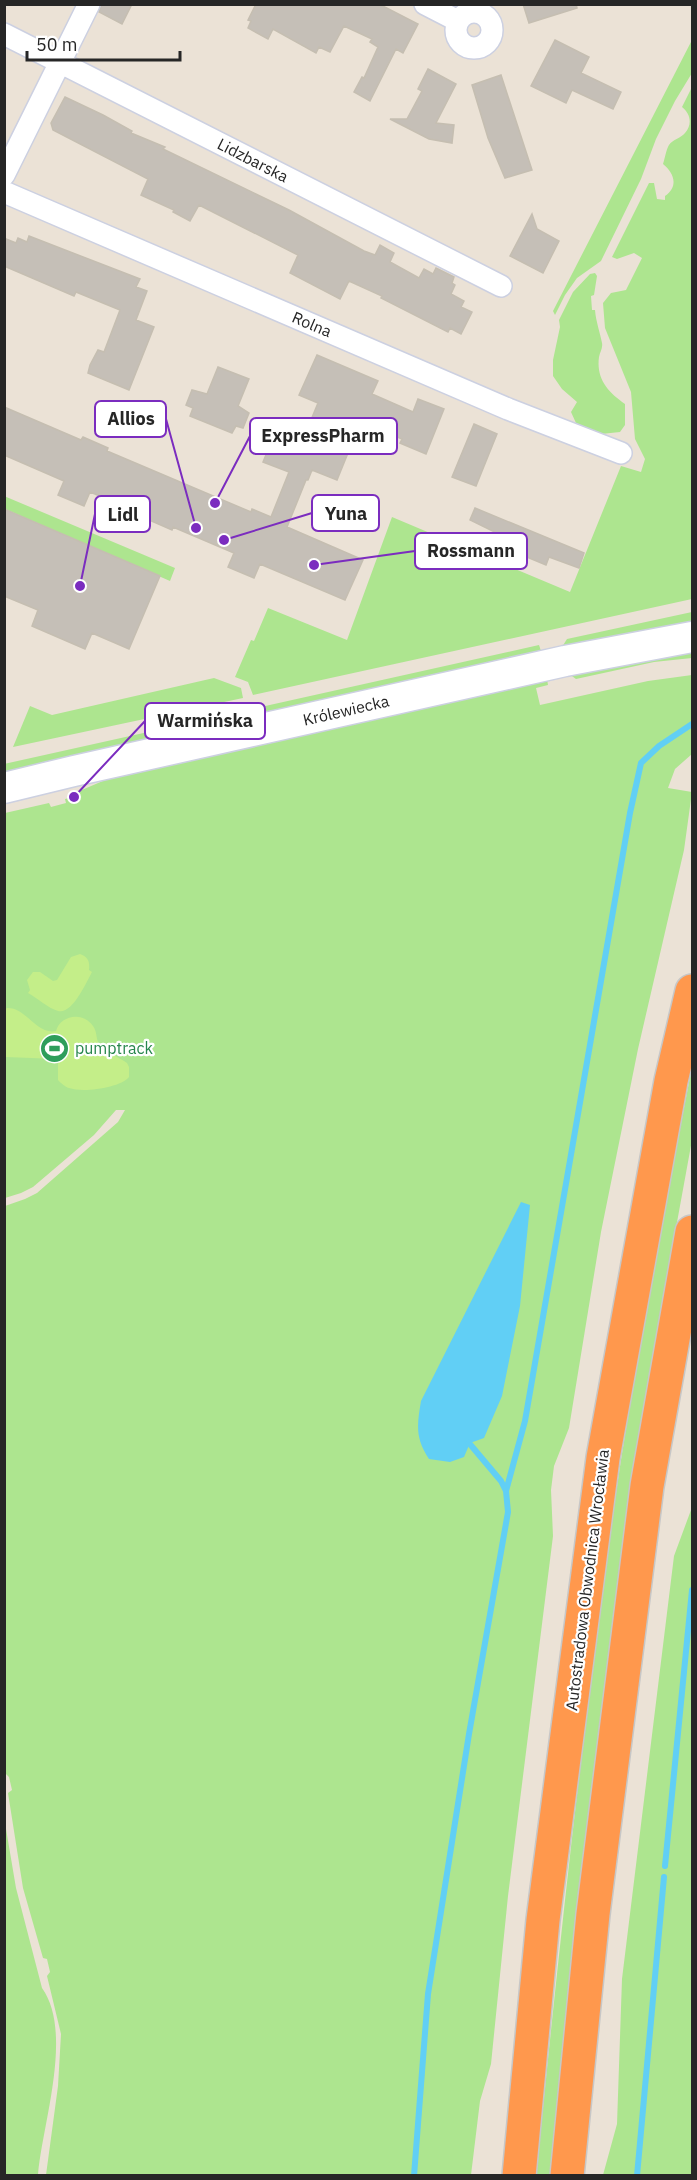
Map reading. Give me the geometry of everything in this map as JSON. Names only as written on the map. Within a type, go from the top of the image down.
[{"type":"highway","name":"Autostradowa Obwodnica Wrocławia","points":[[519,2175],[543,1920],[603,1458],[671,1081],[693,991]]},
{"type":"highway","points":[[567,2175],[594,1902],[646,1486],[693,1232]]},
{"type":"street","points":[[4,175],[89,4]]},
{"type":"street","points":[[425,4],[458,21]]},
{"type":"street","name":"Lidzbarska","points":[[4,34],[501,286]]},
{"type":"street","name":"Rolna","points":[[4,192],[508,409],[621,453]]},
{"type":"street","name":"Królewiecka","points":[[4,788],[565,661],[692,638]]},
{"type":"green space","points":[[692,40],[692,73],[656,139],[641,179],[601,261],[577,278],[555,315],[553,311]]},
{"type":"green space","points":[[692,87],[692,599],[253,695],[248,682],[235,677],[268,608],[347,640],[392,517],[570,592],[621,466],[641,472],[645,459],[635,439],[631,392],[605,328],[603,303],[611,293],[626,290],[642,258],[634,253],[617,259],[612,257],[649,183],[654,183],[657,199],[665,200],[665,196],[672,188],[672,175],[663,164],[669,145],[683,135],[689,126],[689,115],[682,107]]},
{"type":"green space","points":[[595,273],[597,276],[594,295],[591,296],[592,310],[595,310],[602,343],[599,372],[604,384],[625,404],[625,425],[620,432],[601,434],[576,423],[571,412],[577,402],[562,389],[553,376],[559,320],[573,292],[590,274]]},
{"type":"green space","points":[[4,496],[175,568],[170,581],[5,509]]},
{"type":"green space","points":[[692,612],[692,622],[562,647],[567,639]]},
{"type":"green space","points":[[539,645],[542,654],[5,774],[4,764]]},
{"type":"green space","points":[[692,653],[692,658],[654,662],[576,679],[569,674],[646,659]]},
{"type":"green space","points":[[692,675],[692,754],[675,769],[668,788],[692,792],[684,850],[638,1049],[601,1232],[569,1428],[554,1466],[551,1490],[553,1536],[508,1896],[491,2064],[480,2101],[471,2175],[46,2175],[58,2086],[61,2034],[47,1976],[50,1972],[47,1959],[43,1958],[23,1888],[8,1793],[12,1790],[9,1777],[4,1772],[5,1206],[37,1193],[118,1122],[125,1110],[116,1110],[94,1135],[33,1187],[5,1198],[5,813],[49,803],[51,807],[66,803],[65,799],[78,796],[77,792],[117,775],[547,679],[548,685],[536,688],[540,705],[648,681]]},
{"type":"green space","points":[[214,678],[241,688],[243,698],[13,747],[30,706],[52,715]]},
{"type":"green space","name":"pumptrack","points":[[80,954],[88,960],[89,970],[92,972],[78,997],[68,1008],[58,1011],[28,993],[30,990],[27,980],[33,972],[40,972],[53,981],[57,980],[71,957]]},
{"type":"green space","name":"pumptrack","points":[[7,1008],[20,1012],[49,1031],[56,1031],[62,1021],[67,1018],[84,1018],[94,1028],[102,1047],[127,1063],[129,1077],[110,1087],[92,1090],[75,1089],[66,1087],[58,1080],[58,1059],[5,1057],[4,1010]]},
{"type":"green space","points":[[692,1067],[692,1140],[647,1387],[620,1567],[584,1855],[550,2175],[536,2176],[570,1851],[611,1527],[648,1297]]},
{"type":"green space","points":[[692,1424],[692,2175],[603,2175],[617,2124],[622,1979],[674,1556],[691,1510]]},
{"type":"green space","points":[[4,1817],[16,1888],[42,1988],[51,2007],[55,2029],[54,2080],[38,2175],[5,2175]]},
{"type":"water","points":[[521,1202],[530,1205],[520,1306],[502,1396],[484,1438],[470,1443],[464,1457],[450,1462],[429,1459],[421,1444],[418,1431],[421,1401]]},
{"type":"building","points":[[102,4],[132,4],[122,24],[99,12]]},
{"type":"building","points":[[256,4],[379,4],[418,24],[403,53],[396,49],[370,101],[354,92],[362,77],[364,78],[378,47],[370,42],[372,39],[344,26],[330,52],[319,47],[316,53],[273,29],[268,39],[248,28],[251,21],[248,20]]},
{"type":"building","points":[[523,4],[576,4],[577,8],[529,23]]},
{"type":"building","points":[[555,40],[589,57],[581,73],[621,92],[613,109],[572,90],[566,103],[531,86]]},
{"type":"building","points":[[428,69],[456,84],[436,123],[454,125],[452,143],[429,139],[390,119],[407,119],[422,91],[418,89]]},
{"type":"building","points":[[501,75],[532,170],[505,178],[488,138],[472,85]]},
{"type":"building","points":[[65,97],[103,115],[132,131],[131,133],[165,147],[163,149],[289,210],[364,251],[375,255],[380,245],[394,253],[390,262],[419,278],[424,269],[433,274],[436,268],[454,277],[452,283],[455,285],[451,294],[464,301],[461,307],[472,312],[461,334],[450,328],[448,332],[349,281],[340,299],[290,273],[298,255],[199,205],[190,221],[173,212],[174,210],[141,195],[148,179],[53,130],[51,123]]},
{"type":"building","points":[[532,214],[537,229],[559,241],[543,273],[510,256]]},
{"type":"building","points":[[29,236],[140,279],[136,287],[147,291],[136,320],[154,327],[129,390],[88,373],[98,350],[104,352],[120,310],[76,292],[74,296],[4,266],[4,238],[16,243],[18,238],[27,242]]},
{"type":"building","points":[[317,355],[378,381],[372,394],[413,412],[418,399],[444,409],[426,454],[400,443],[402,439],[361,421],[337,480],[312,470],[306,480],[287,527],[363,560],[345,600],[260,564],[254,578],[228,567],[234,553],[173,527],[172,530],[149,520],[151,517],[90,492],[84,506],[58,495],[64,481],[4,455],[4,407],[81,440],[83,437],[108,448],[107,451],[251,512],[252,509],[271,517],[289,472],[263,462],[275,433],[301,444],[318,403],[299,395]]},
{"type":"building","points":[[218,367],[249,379],[238,406],[249,413],[243,428],[236,426],[232,433],[190,416],[193,408],[186,405],[192,390],[207,394]]},
{"type":"building","points":[[474,424],[497,434],[476,486],[452,477]]},
{"type":"building","points":[[475,508],[584,553],[579,568],[549,557],[546,565],[503,547],[507,538],[470,520]]},
{"type":"building","points":[[4,509],[160,576],[129,649],[92,633],[85,649],[32,626],[38,610],[4,596]]},
{"type":"waterway","points":[[414,2176],[428,1994],[469,1734],[508,1512],[506,1491],[525,1421],[630,813],[641,763],[659,746],[692,724]]},
{"type":"waterway","points":[[469,1443],[501,1481],[506,1491]]},
{"type":"waterway","points":[[665,1866],[692,1590]]},
{"type":"waterway","points":[[637,2176],[664,1877]]},
{"type":"place","name":"ExpressPharm","points":[[215,503]]},
{"type":"place","name":"Allios","points":[[196,528]]},
{"type":"place","name":"Yuna","points":[[224,540]]},
{"type":"place","name":"Rossmann","points":[[314,565]]},
{"type":"place","name":"Lidl","points":[[80,586]]},
{"type":"place","name":"Warmińska","points":[[74,797]]},
{"type":"place","name":"pumptrack","points":[[54,1048]]}]
